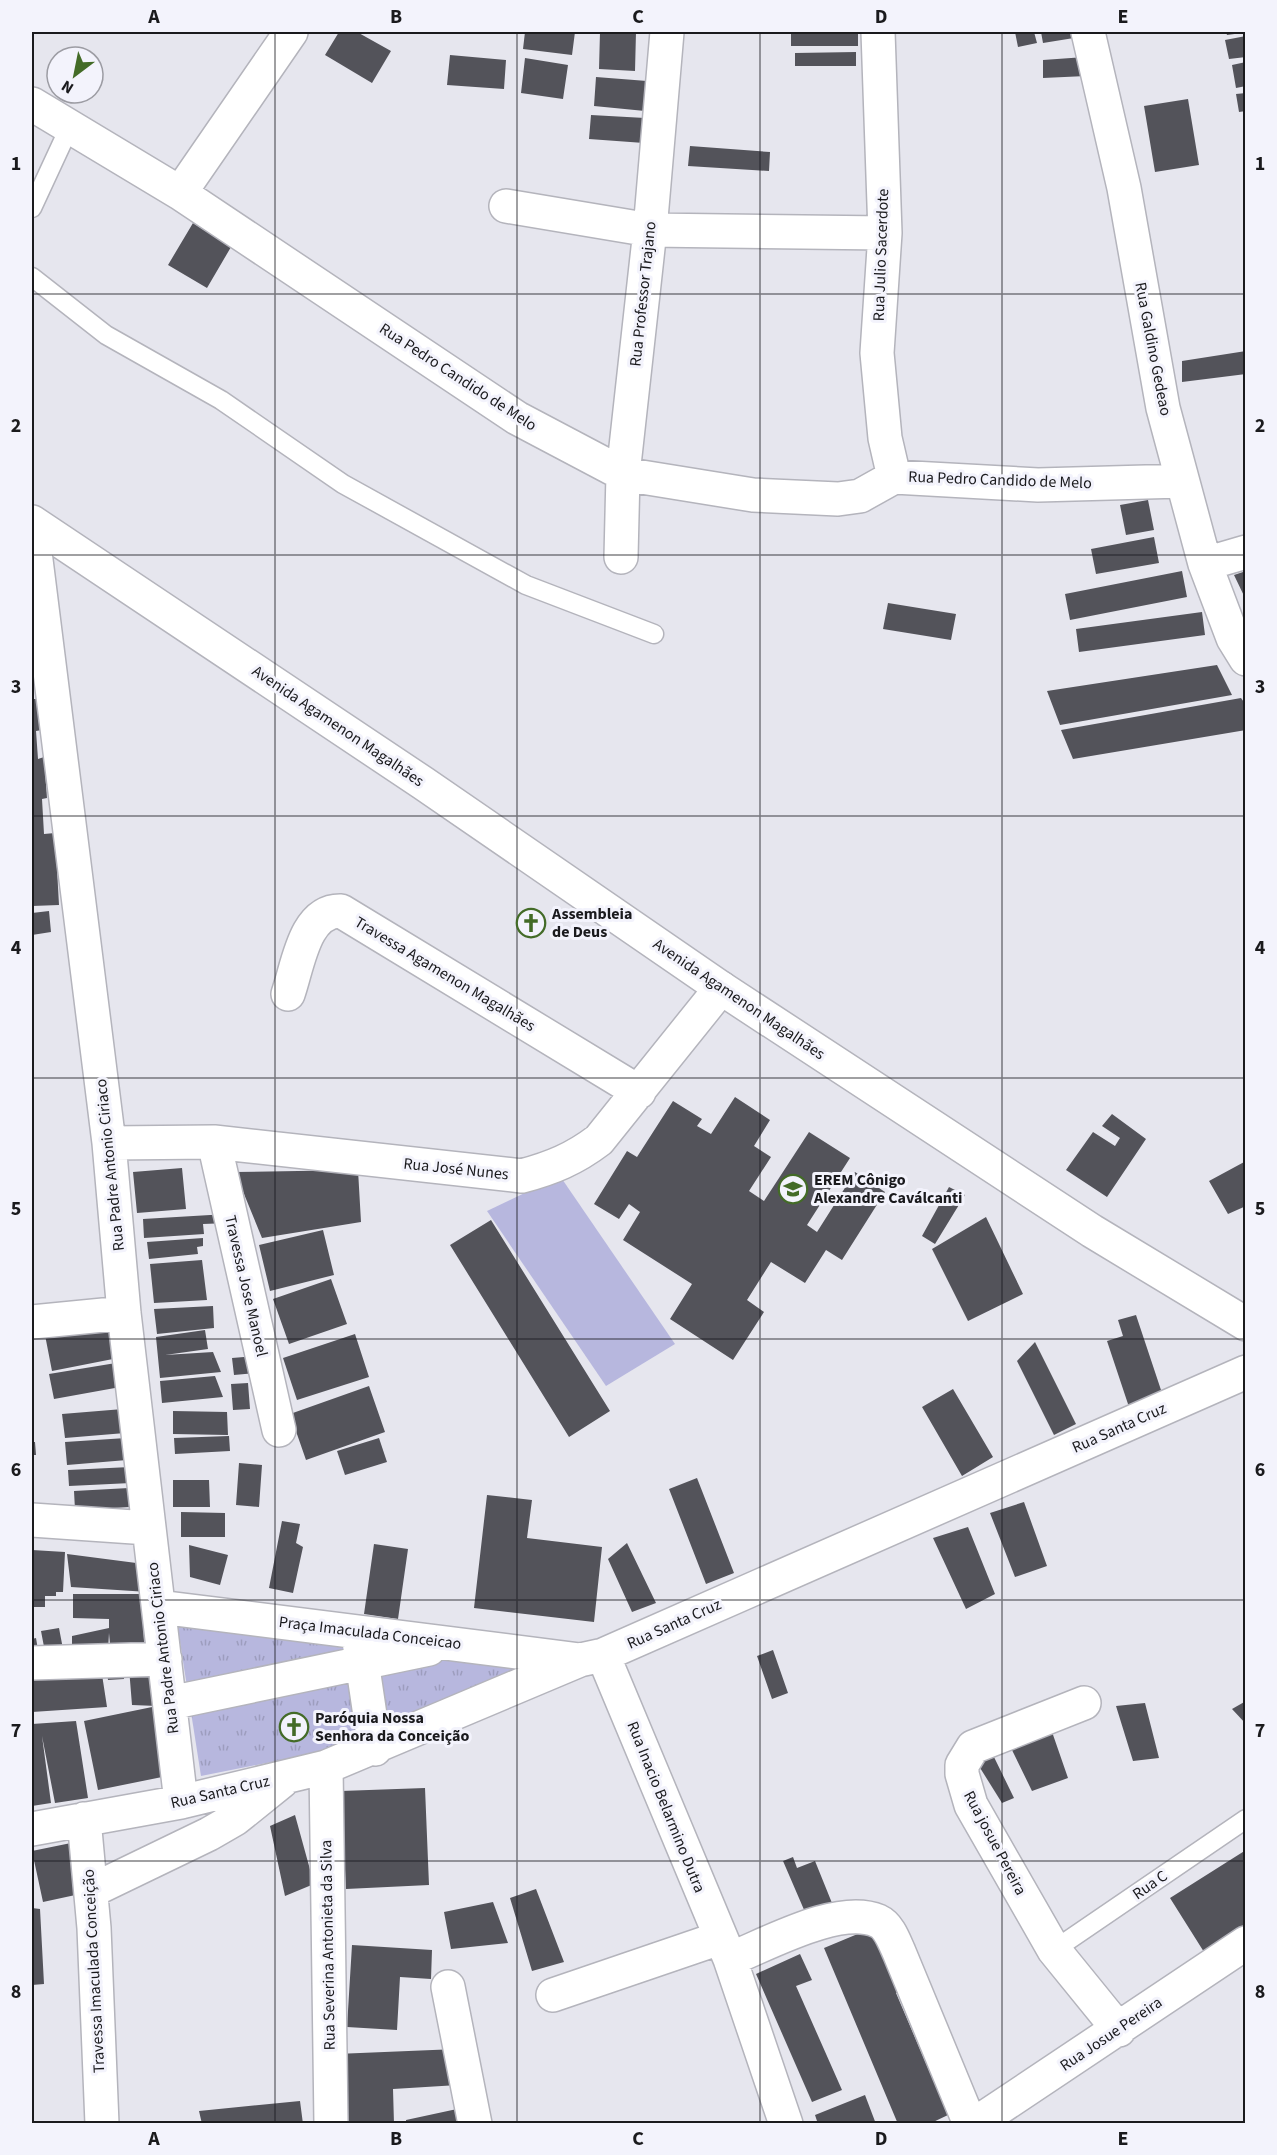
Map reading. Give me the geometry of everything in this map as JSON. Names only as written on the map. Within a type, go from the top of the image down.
[{"type":"street","points":[[180,193],[291,32]]},
{"type":"street","name":"Rua Professor Trajano","points":[[621,557],[623,474],[650,230],[667,32]]},
{"type":"street","name":"Rua Julio Sacerdote","points":[[878,32],[885,233],[878,353],[885,438],[894,477]]},
{"type":"street","name":"Rua Galdino Gedeao","points":[[1088,32],[1124,188],[1163,408],[1205,564],[1233,638],[1245,659]]},
{"type":"street","name":"Rua Pedro Candido de Melo","points":[[32,104],[180,193],[517,418],[623,474],[753,495],[838,499],[860,496],[894,477],[1038,485],[1182,481]]},
{"type":"street","points":[[506,206],[650,230],[885,233]]},
{"type":"street","name":"Avenida Agamenon Magalhães","points":[[32,522],[423,783],[721,988],[1092,1231],[1245,1324]]},
{"type":"street","name":"Rua Padre Antonio Ciriaco","points":[[32,528],[39,669],[110,1143],[124,1313],[181,1802]]},
{"type":"street","points":[[1205,564],[1245,552]]},
{"type":"street","name":"Travessa Agamenon Magalhães","points":[[288,993],[311,927],[319,917],[330,910],[341,911],[639,1092]]},
{"type":"street","name":"Rua José Nunes","points":[[110,1143],[214,1142],[522,1176],[554,1168],[578,1157],[599,1140],[721,988]]},
{"type":"street","name":"Travessa Jose Manoel","points":[[214,1142],[279,1430]]},
{"type":"street","points":[[32,1322],[124,1313]]},
{"type":"street","name":"Rua Santa Cruz","points":[[32,1829],[181,1802],[326,1767],[375,1749],[592,1657],[1245,1372]]},
{"type":"street","points":[[32,1520],[148,1528]]},
{"type":"street","name":"Praça Imaculada Conceicao","points":[[159,1607],[360,1648],[454,1644],[592,1657]]},
{"type":"street","points":[[170,1703],[360,1648],[375,1749]]},
{"type":"street","name":"Rua Inacio Belarmino Dutra","points":[[592,1657],[725,1949],[786,2124]]},
{"type":"street","points":[[32,1664],[165,1659]]},
{"type":"street","name":"Rua josue Pereira","points":[[1084,1703],[973,1747],[962,1765],[964,1785],[971,1805],[1054,1950],[1119,2030]]},
{"type":"street","name":"Rua Severina Antonieta da Silva","points":[[326,1767],[331,2124]]},
{"type":"street","points":[[91,1891],[209,1834],[235,1818],[288,1776]]},
{"type":"street","name":"Travessa Imaculada Conceição","points":[[84,1819],[91,1891],[102,2124]]},
{"type":"street","points":[[553,1995],[842,1918],[860,1916],[880,1922],[891,1935],[899,1952],[969,2124]]},
{"type":"street","name":"Rua Josue Pereira","points":[[975,2124],[1119,2030],[1245,1943]]},
{"type":"street","points":[[448,1987],[475,2124]]},
{"type":"lane","points":[[32,208],[70,126]]},
{"type":"lane","points":[[32,277],[106,335],[220,400],[343,484],[526,585],[654,634]]},
{"type":"lane","name":"Rua C","points":[[1054,1950],[1245,1819]]},
{"type":"green space","points":[[560,1176],[675,1344],[606,1386],[487,1211]]},
{"type":"green space","points":[[177,1623],[540,1667],[366,1743],[201,1776]]},
{"type":"building","points":[[339,32],[357,32],[391,51],[372,83],[325,55]]},
{"type":"building","points":[[525,32],[575,32],[572,55],[523,49]]},
{"type":"building","points":[[600,32],[636,32],[635,71],[599,69]]},
{"type":"building","points":[[791,32],[858,32],[858,46],[791,46]]},
{"type":"building","points":[[1015,32],[1034,32],[1037,43],[1018,47]]},
{"type":"building","points":[[1041,32],[1079,32],[1080,37],[1043,43]]},
{"type":"building","points":[[1226,32],[1242,32],[1242,33],[1227,35]]},
{"type":"building","points":[[1246,36],[1246,57],[1229,59],[1225,40]]},
{"type":"building","points":[[856,52],[856,66],[795,66],[795,53]]},
{"type":"building","points":[[450,55],[506,60],[504,89],[447,85]]},
{"type":"building","points":[[1085,57],[1086,76],[1043,78],[1043,60]]},
{"type":"building","points":[[525,58],[568,65],[563,99],[521,93]]},
{"type":"building","points":[[1246,62],[1246,86],[1236,88],[1232,65]]},
{"type":"building","points":[[596,77],[647,81],[645,111],[594,106]]},
{"type":"building","points":[[1246,93],[1246,111],[1239,112],[1236,94]]},
{"type":"building","points":[[1188,99],[1199,165],[1155,172],[1144,106]]},
{"type":"building","points":[[591,115],[645,118],[644,143],[589,139]]},
{"type":"building","points":[[690,146],[770,152],[769,171],[688,166]]},
{"type":"building","points":[[193,223],[231,247],[207,288],[168,265]]},
{"type":"building","points":[[1246,351],[1246,374],[1182,382],[1182,361]]},
{"type":"building","points":[[1148,500],[1154,530],[1126,535],[1120,505]]},
{"type":"building","points":[[1154,537],[1159,563],[1096,574],[1091,549]]},
{"type":"building","points":[[1182,571],[1187,597],[1070,620],[1065,594]]},
{"type":"building","points":[[1246,571],[1246,600],[1234,575]]},
{"type":"building","points":[[888,603],[956,614],[951,640],[883,629]]},
{"type":"building","points":[[1202,612],[1205,635],[1079,652],[1076,629]]},
{"type":"building","points":[[1217,665],[1232,695],[1060,725],[1047,691]]},
{"type":"building","points":[[1241,698],[1246,705],[1246,730],[1073,759],[1061,730]]},
{"type":"building","points":[[32,699],[38,699],[42,730],[36,731],[38,759],[44,757],[47,798],[42,799],[44,834],[55,833],[59,905],[32,906]]},
{"type":"building","points":[[49,911],[51,932],[32,935],[32,913]]},
{"type":"building","points":[[735,1097],[770,1120],[754,1146],[771,1157],[749,1191],[764,1201],[809,1132],[850,1158],[807,1225],[817,1232],[855,1172],[885,1192],[842,1260],[826,1250],[805,1283],[771,1262],[747,1300],[764,1312],[733,1360],[670,1319],[692,1284],[623,1240],[640,1212],[629,1204],[619,1219],[594,1204],[627,1151],[637,1157],[673,1101],[702,1119],[697,1126],[711,1134]]},
{"type":"building","points":[[1112,1114],[1146,1139],[1107,1197],[1066,1170],[1093,1132],[1115,1146],[1120,1138],[1102,1126]]},
{"type":"building","points":[[1246,1161],[1246,1206],[1228,1214],[1209,1181]]},
{"type":"building","points":[[182,1168],[186,1209],[137,1213],[133,1172]]},
{"type":"building","points":[[358,1170],[361,1222],[262,1238],[235,1172]]},
{"type":"building","points":[[949,1187],[965,1195],[935,1244],[922,1236]]},
{"type":"building","points":[[227,1214],[228,1223],[203,1224],[204,1234],[144,1238],[143,1219]]},
{"type":"building","points":[[986,1217],[1023,1294],[968,1321],[932,1249]]},
{"type":"building","points":[[491,1220],[610,1411],[569,1437],[450,1245]]},
{"type":"building","points":[[323,1230],[334,1275],[270,1291],[259,1245]]},
{"type":"building","points":[[203,1238],[203,1246],[197,1247],[198,1254],[149,1259],[147,1242]]},
{"type":"building","points":[[202,1260],[207,1300],[154,1303],[150,1264]]},
{"type":"building","points":[[331,1279],[347,1324],[289,1344],[273,1299]]},
{"type":"building","points":[[213,1306],[214,1328],[157,1334],[154,1309]]},
{"type":"building","points":[[1136,1315],[1163,1396],[1129,1407],[1107,1341],[1123,1336],[1118,1320]]},
{"type":"building","points":[[111,1323],[118,1358],[52,1371],[45,1335]]},
{"type":"building","points":[[205,1330],[208,1349],[165,1355],[213,1352],[221,1372],[160,1378],[156,1337]]},
{"type":"building","points":[[355,1334],[369,1377],[297,1400],[283,1358]]},
{"type":"building","points":[[1035,1342],[1076,1424],[1054,1435],[1017,1361]]},
{"type":"building","points":[[256,1356],[257,1373],[234,1375],[232,1358]]},
{"type":"building","points":[[122,1362],[126,1386],[54,1399],[49,1374]]},
{"type":"building","points":[[215,1376],[223,1397],[162,1403],[160,1381]]},
{"type":"building","points":[[248,1383],[250,1409],[233,1410],[231,1384]]},
{"type":"building","points":[[369,1386],[385,1432],[306,1460],[290,1414]]},
{"type":"building","points":[[953,1389],[993,1457],[962,1476],[922,1407]]},
{"type":"building","points":[[123,1409],[125,1433],[65,1438],[62,1414]]},
{"type":"building","points":[[173,1411],[227,1412],[228,1435],[173,1434]]},
{"type":"building","points":[[229,1436],[230,1451],[175,1454],[174,1438]]},
{"type":"building","points":[[126,1438],[127,1460],[67,1465],[65,1442]]},
{"type":"building","points":[[379,1438],[387,1462],[345,1475],[337,1451]]},
{"type":"building","points":[[32,1442],[35,1442],[36,1455],[32,1455]]},
{"type":"building","points":[[32,1459],[34,1460],[33,1479],[32,1479]]},
{"type":"building","points":[[239,1463],[262,1465],[259,1507],[236,1505]]},
{"type":"building","points":[[130,1467],[131,1483],[69,1486],[68,1470]]},
{"type":"building","points":[[697,1478],[734,1573],[706,1584],[669,1489]]},
{"type":"building","points":[[173,1480],[209,1480],[210,1507],[173,1507]]},
{"type":"building","points":[[129,1488],[130,1507],[75,1510],[74,1491]]},
{"type":"building","points":[[487,1495],[532,1500],[527,1538],[602,1547],[594,1622],[474,1608]]},
{"type":"building","points":[[1024,1502],[1047,1566],[1015,1577],[990,1513]]},
{"type":"building","points":[[181,1512],[225,1513],[225,1537],[181,1537]]},
{"type":"building","points":[[282,1521],[300,1524],[296,1543],[303,1547],[293,1593],[269,1588]]},
{"type":"building","points":[[968,1527],[995,1594],[966,1609],[933,1538]]},
{"type":"building","points":[[627,1543],[656,1603],[632,1612],[608,1559]]},
{"type":"building","points":[[374,1544],[408,1549],[398,1619],[364,1614]]},
{"type":"building","points":[[189,1545],[228,1555],[220,1585],[190,1577]]},
{"type":"building","points":[[32,1550],[65,1552],[63,1592],[56,1592],[56,1596],[45,1596],[45,1607],[32,1607]]},
{"type":"building","points":[[67,1554],[144,1564],[148,1592],[71,1587]]},
{"type":"building","points":[[73,1594],[142,1594],[144,1642],[110,1644],[109,1633],[108,1650],[72,1649],[72,1636],[109,1628],[109,1619],[73,1618]]},
{"type":"building","points":[[59,1628],[63,1649],[45,1652],[41,1631]]},
{"type":"building","points":[[36,1638],[38,1650],[32,1651],[32,1639]]},
{"type":"building","points":[[773,1650],[788,1693],[772,1699],[757,1656]]},
{"type":"building","points":[[157,1666],[157,1706],[132,1705],[129,1668]]},
{"type":"building","points":[[123,1667],[124,1679],[108,1680],[106,1668]]},
{"type":"building","points":[[101,1668],[107,1707],[32,1712],[32,1671]]},
{"type":"building","points":[[1246,1701],[1246,1724],[1232,1709]]},
{"type":"building","points":[[1145,1703],[1159,1758],[1133,1761],[1116,1706]]},
{"type":"building","points":[[157,1706],[167,1776],[98,1790],[84,1721]]},
{"type":"building","points":[[76,1721],[88,1798],[55,1803],[42,1736],[51,1803],[32,1806],[32,1724]]},
{"type":"building","points":[[1051,1729],[1068,1778],[1032,1791],[1011,1748]]},
{"type":"building","points":[[993,1755],[1014,1798],[1002,1803],[977,1763]]},
{"type":"building","points":[[425,1788],[429,1885],[346,1889],[341,1791]]},
{"type":"building","points":[[295,1815],[314,1884],[285,1896],[270,1826]]},
{"type":"building","points":[[71,1843],[80,1894],[43,1902],[32,1851]]},
{"type":"building","points":[[1246,1850],[1246,1925],[1204,1952],[1170,1898]]},
{"type":"building","points":[[793,1857],[797,1868],[815,1861],[834,1908],[808,1919],[783,1861]]},
{"type":"building","points":[[536,1889],[564,1962],[532,1971],[510,1898]]},
{"type":"building","points":[[493,1902],[508,1943],[451,1949],[444,1912]]},
{"type":"building","points":[[32,1908],[40,1909],[44,1984],[32,1985]]},
{"type":"building","points":[[872,1928],[909,1987],[896,1993],[948,2115],[929,2124],[898,2124],[824,1948]]},
{"type":"building","points":[[352,1945],[432,1950],[431,1979],[400,1977],[397,2030],[347,2027]]},
{"type":"building","points":[[800,1954],[812,1980],[796,1986],[842,2090],[812,2102],[756,1974]]},
{"type":"building","points":[[457,2049],[458,2085],[393,2089],[394,2124],[339,2124],[336,2054]]},
{"type":"building","points":[[865,2095],[876,2124],[818,2124],[815,2115]]},
{"type":"building","points":[[300,2101],[303,2124],[202,2124],[199,2111]]},
{"type":"building","points":[[457,2109],[460,2124],[406,2124],[406,2120]]},
{"type":"place","name":"Assembleia de Deus","points":[[531,923]]},
{"type":"place","name":"EREM Cônigo Alexandre Caválcanti","points":[[793,1189]]},
{"type":"place","name":"Paróquia Nossa Senhora da Conceição","points":[[294,1727]]}]
